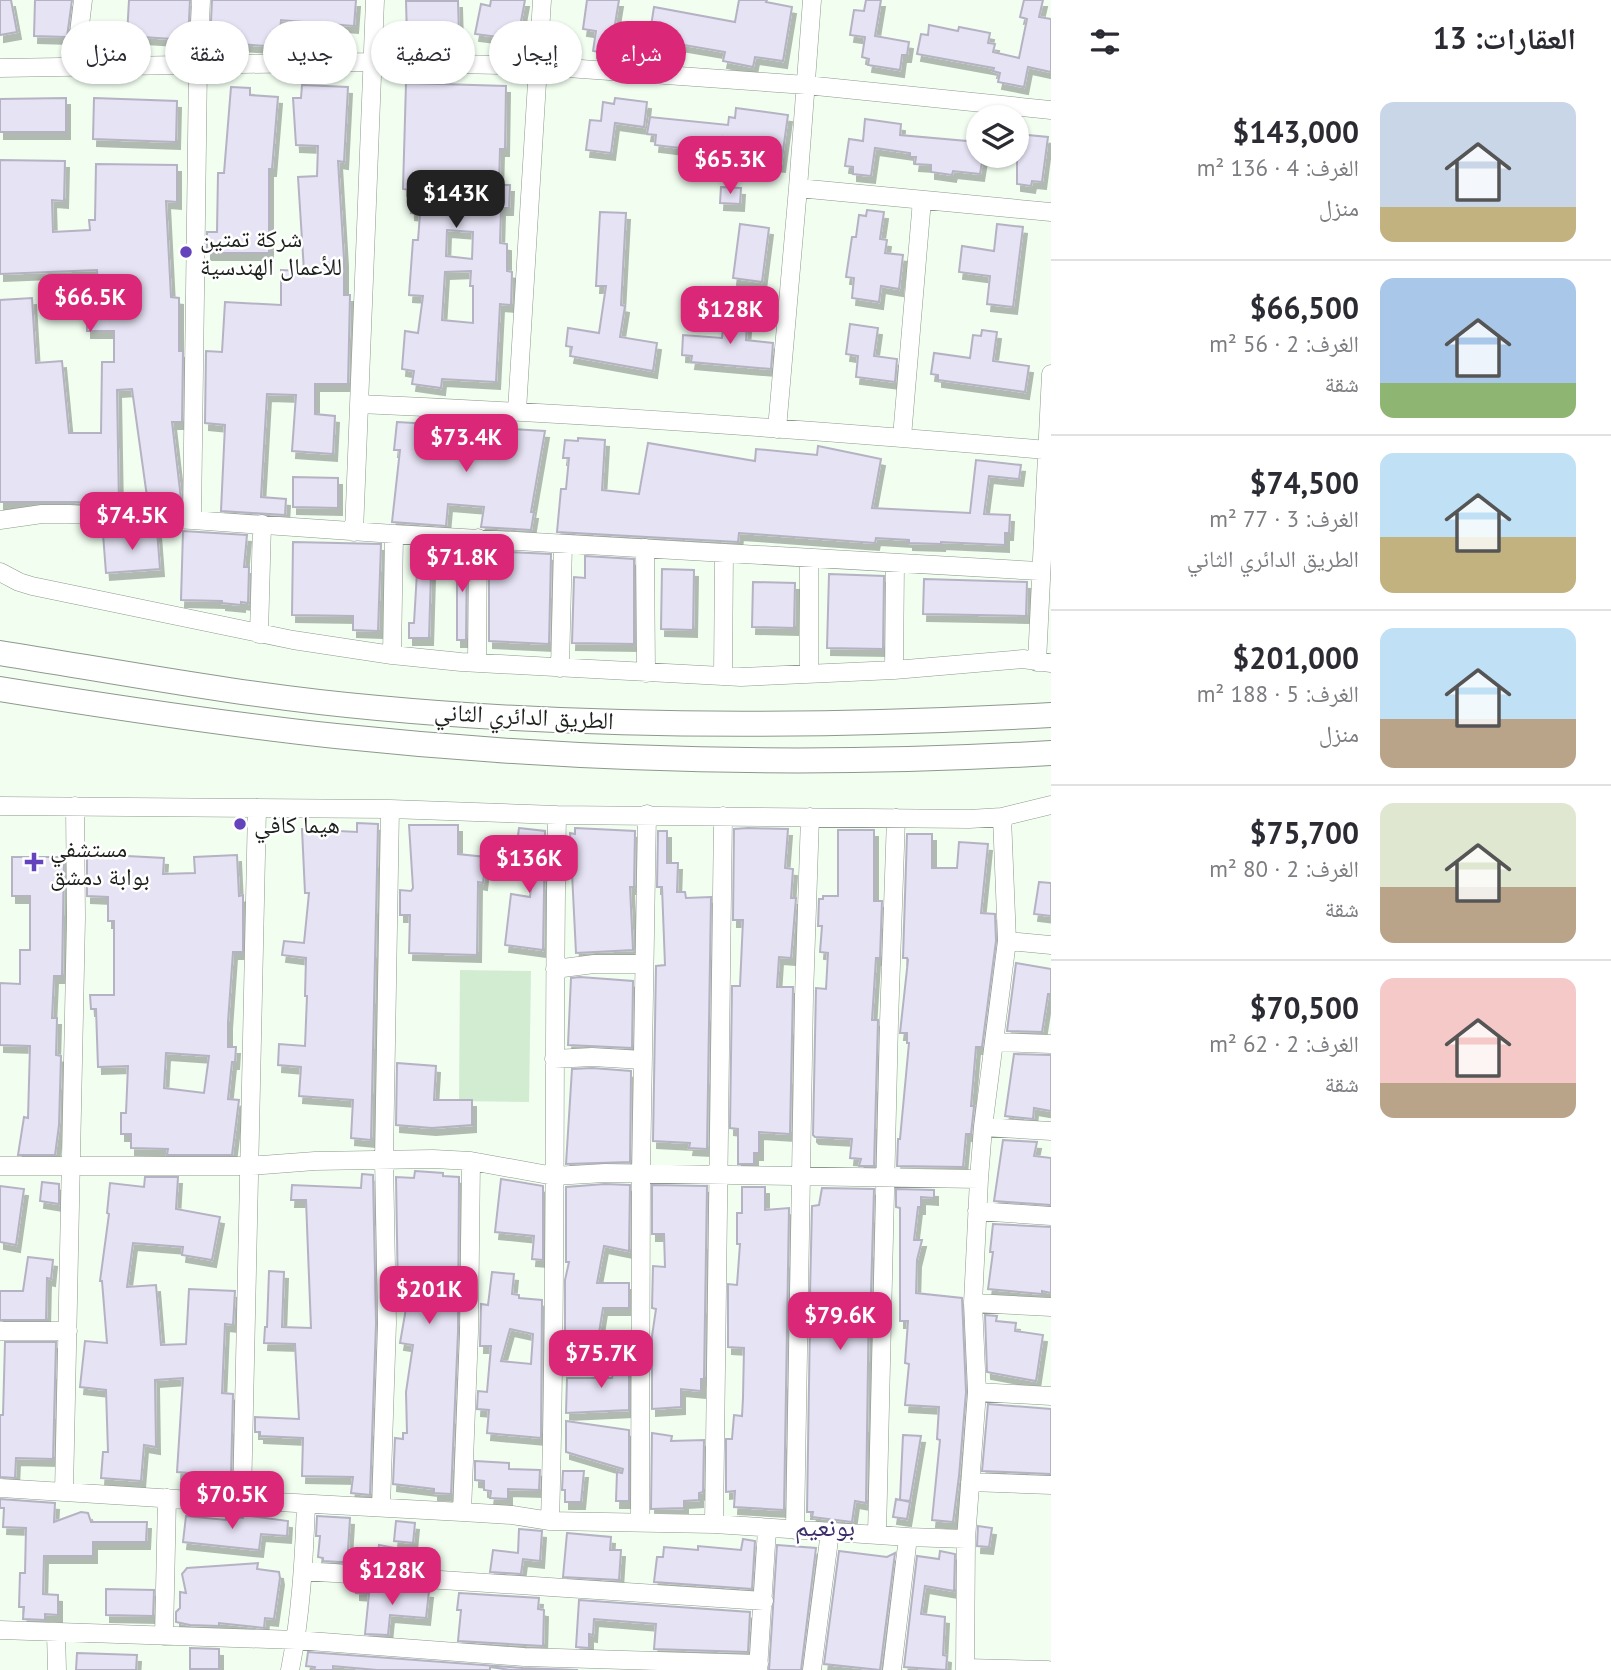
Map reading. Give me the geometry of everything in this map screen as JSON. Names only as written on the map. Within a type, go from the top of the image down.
[{"type":"highway","name":"الطريق الدائري الثاني","points":[[0,653],[192,684],[337,703],[484,715],[625,722],[788,723],[947,721],[1051,715]]},
{"type":"highway","name":"الطريق الدائري الثاني","points":[[0,689],[336,736],[490,749],[622,757],[801,759],[970,758],[1051,753]]},
{"type":"street","points":[[80,21],[83,0]]},
{"type":"street","points":[[200,21],[201,0]]},
{"type":"street","points":[[373,21],[374,0]]},
{"type":"street","points":[[541,21],[542,0]]},
{"type":"street","points":[[777,429],[799,188],[812,0]]},
{"type":"street","points":[[249,65],[371,62],[354,532]]},
{"type":"street","points":[[0,68],[61,66]]},
{"type":"street","points":[[582,69],[806,85],[1051,110]]},
{"type":"street","points":[[192,520],[198,84]]},
{"type":"street","points":[[517,411],[538,84]]},
{"type":"street","points":[[799,188],[1051,212]]},
{"type":"street","points":[[902,437],[922,200]]},
{"type":"street","points":[[0,572],[32,586],[259,634],[392,655],[477,663],[723,676],[894,670],[1023,659],[1044,662],[1039,571],[1051,373]]},
{"type":"street","points":[[359,404],[517,411],[902,437],[1046,450]]},
{"type":"street","points":[[0,520],[41,514],[192,520],[354,532],[1039,571]]},
{"type":"street","points":[[259,634],[262,524]]},
{"type":"street","points":[[392,655],[394,534]]},
{"type":"street","points":[[477,663],[478,538]]},
{"type":"street","points":[[560,668],[563,544]]},
{"type":"street","points":[[645,548],[646,673]]},
{"type":"street","points":[[723,676],[724,553]]},
{"type":"street","points":[[809,558],[809,674]]},
{"type":"street","points":[[894,670],[895,564]]},
{"type":"street","points":[[0,798],[33,805]]},
{"type":"street","points":[[0,806],[390,809],[557,815],[896,818],[1002,817],[1051,805]]},
{"type":"street","points":[[64,1492],[76,918],[75,806]]},
{"type":"street","points":[[242,1500],[257,808]]},
{"type":"street","points":[[382,1507],[387,1323],[384,1159],[390,809]]},
{"type":"street","points":[[640,1522],[641,1174],[647,814]]},
{"type":"street","points":[[550,1521],[555,1340],[557,815]]},
{"type":"street","points":[[714,1524],[723,816]]},
{"type":"street","points":[[795,1530],[803,997],[810,817]]},
{"type":"street","points":[[1002,817],[1007,941],[983,1127],[977,1211],[973,1303],[977,1392],[966,1539],[965,1669],[1048,1670]]},
{"type":"street","points":[[877,1534],[896,818]]},
{"type":"street","points":[[1007,941],[1051,944]]},
{"type":"street","points":[[555,969],[594,964],[644,964]]},
{"type":"street","points":[[994,1042],[1051,1044]]},
{"type":"street","points":[[554,1059],[592,1057],[643,1060]]},
{"type":"street","points":[[983,1127],[1051,1131]]},
{"type":"street","points":[[0,1166],[249,1166],[384,1159],[471,1161],[554,1175],[979,1179]]},
{"type":"street","points":[[462,1512],[469,1332],[471,1161]]},
{"type":"street","points":[[977,1211],[1051,1216]]},
{"type":"street","points":[[973,1303],[1051,1307]]},
{"type":"street","points":[[0,1331],[68,1331]]},
{"type":"street","points":[[977,1392],[1051,1396]]},
{"type":"street","points":[[970,1482],[1051,1485]]},
{"type":"street","points":[[0,1488],[382,1507],[512,1515],[550,1521],[714,1524],[966,1539]]},
{"type":"street","points":[[164,1636],[167,1498]]},
{"type":"street","points":[[290,1670],[303,1571],[306,1504]]},
{"type":"street","points":[[0,1630],[296,1640],[524,1657],[759,1667],[766,1529]]},
{"type":"street","points":[[812,1670],[830,1532]]},
{"type":"street","points":[[892,1670],[908,1537]]},
{"type":"street","points":[[303,1571],[764,1601]]},
{"type":"street","points":[[56,1633],[57,1670]]},
{"type":"green space","points":[[460,970],[531,971],[529,1102],[459,1101]]},
{"type":"building","points":[[0,0],[11,0],[17,32],[0,35]]},
{"type":"building","points":[[35,0],[72,0],[69,21],[61,21],[61,37],[34,36]]},
{"type":"building","points":[[129,0],[190,0],[189,21],[165,21],[165,38],[151,38],[151,21],[128,21]]},
{"type":"building","points":[[212,0],[356,0],[354,21],[263,21],[263,46],[249,45],[249,21],[211,21]]},
{"type":"building","points":[[491,0],[525,0],[521,21],[489,21],[489,36],[475,34],[481,4],[490,6]]},
{"type":"building","points":[[587,0],[619,0],[616,21],[596,21],[596,31],[583,29]]},
{"type":"building","points":[[739,0],[767,0],[766,2],[792,7],[783,61],[755,57],[753,67],[723,61],[725,52],[686,45],[686,21],[652,21],[654,7],[735,22]]},
{"type":"building","points":[[866,0],[881,0],[875,36],[909,42],[907,55],[902,55],[900,70],[868,65],[869,59],[862,57],[865,37],[850,35],[854,10],[864,11]]},
{"type":"building","points":[[1024,0],[1043,0],[1039,17],[1051,19],[1051,72],[1028,67],[1024,87],[998,82],[1000,73],[993,71],[994,68],[917,54],[921,34],[928,35],[929,25],[958,31],[959,27],[990,33],[988,43],[995,44],[993,52],[1019,58],[1027,19],[1020,17]]},
{"type":"building","points":[[406,1],[458,1],[459,21],[407,21]]},
{"type":"building","points":[[596,31],[596,51],[593,51]]},
{"type":"building","points":[[406,84],[506,86],[505,149],[500,149],[499,185],[510,185],[509,208],[501,208],[500,243],[507,244],[507,271],[512,272],[511,305],[500,304],[496,382],[442,379],[441,388],[412,384],[414,371],[402,369],[405,331],[418,333],[423,296],[409,295],[413,240],[418,240],[420,214],[411,213],[410,190],[403,189]],"holes":[[[447,230],[473,232],[472,259],[446,256]],[[471,271],[470,286],[473,286],[473,323],[442,320],[445,272]]]},
{"type":"building","points":[[302,85],[348,87],[344,162],[338,161],[344,295],[350,295],[348,384],[315,384],[315,414],[335,416],[333,454],[292,451],[296,395],[267,394],[261,497],[286,499],[285,515],[221,511],[225,425],[205,423],[206,351],[222,352],[225,302],[281,305],[281,270],[304,271],[298,177],[317,176],[318,146],[296,145],[293,98],[301,98]]},
{"type":"building","points":[[231,87],[250,88],[250,95],[278,97],[272,169],[269,169],[269,253],[207,253],[207,232],[217,232],[218,173],[224,173]]},
{"type":"building","points":[[66,98],[66,132],[0,132],[0,99]]},
{"type":"building","points":[[94,98],[177,101],[176,142],[93,139]]},
{"type":"building","points":[[615,98],[647,102],[644,127],[615,123],[611,153],[586,150],[590,120],[601,121],[603,102],[614,104]]},
{"type":"building","points":[[736,108],[788,115],[781,165],[773,164],[773,168],[756,166],[760,142],[723,137],[721,153],[655,145],[656,135],[647,134],[650,117],[728,125],[729,117],[735,118]]},
{"type":"building","points":[[865,119],[901,124],[900,135],[966,141],[966,168],[981,168],[980,174],[953,171],[952,175],[931,172],[931,165],[915,164],[916,157],[910,157],[910,153],[875,148],[871,176],[853,174],[853,167],[845,166],[849,139],[863,141]]},
{"type":"building","points":[[1029,135],[1048,137],[1042,182],[1032,181],[1031,186],[1017,184],[1017,168],[1029,168]]},
{"type":"building","points":[[0,160],[65,161],[64,201],[52,200],[53,232],[90,230],[89,220],[95,220],[96,164],[177,165],[177,202],[166,201],[171,297],[179,298],[179,351],[183,351],[182,422],[172,422],[181,499],[148,504],[132,389],[117,390],[119,505],[0,502],[0,300],[32,298],[36,363],[62,361],[69,433],[101,433],[102,362],[114,362],[114,331],[87,331],[87,295],[98,295],[97,270],[0,274]]},
{"type":"building","points":[[721,187],[741,188],[740,204],[720,203]]},
{"type":"building","points":[[867,210],[884,212],[880,239],[887,240],[885,253],[903,255],[899,289],[881,286],[879,302],[852,298],[854,278],[846,277],[852,237],[856,237],[859,215],[866,216]]},
{"type":"building","points":[[600,212],[626,213],[621,305],[625,306],[620,337],[657,343],[653,371],[570,356],[572,347],[566,346],[568,328],[599,333],[606,286],[596,286]]},
{"type":"building","points":[[740,224],[769,228],[762,282],[733,278]]},
{"type":"building","points":[[997,224],[1023,227],[1013,307],[987,304],[990,276],[959,272],[962,246],[994,251]]},
{"type":"building","points":[[733,310],[748,311],[746,340],[773,343],[771,369],[691,362],[692,356],[682,355],[683,335],[722,338],[724,317],[732,318]]},
{"type":"building","points":[[850,324],[878,328],[874,356],[897,359],[895,382],[856,377],[858,356],[846,354]]},
{"type":"building","points":[[982,330],[997,332],[993,361],[1029,366],[1025,392],[938,380],[938,375],[931,374],[934,353],[970,358],[973,335],[981,336]]},
{"type":"building","points":[[397,422],[545,431],[531,512],[534,512],[531,530],[481,527],[484,507],[448,504],[446,526],[392,522],[400,450],[394,450]]},
{"type":"building","points":[[578,438],[605,440],[602,490],[639,494],[648,443],[755,461],[756,449],[817,455],[818,446],[881,459],[872,508],[970,513],[976,460],[1021,465],[1019,479],[989,476],[984,514],[1010,515],[1005,545],[909,543],[909,540],[876,538],[875,543],[739,533],[738,542],[557,532],[561,489],[566,489],[569,458],[563,458],[565,440],[578,441]]},
{"type":"building","points":[[293,477],[338,478],[338,508],[293,507]]},
{"type":"building","points":[[157,530],[160,569],[106,573],[103,534]]},
{"type":"building","points":[[183,531],[247,535],[244,567],[249,567],[248,603],[241,602],[241,605],[222,601],[181,600]]},
{"type":"building","points":[[293,542],[381,544],[378,631],[353,630],[353,616],[292,615]]},
{"type":"building","points":[[457,549],[467,550],[466,640],[457,640]]},
{"type":"building","points":[[489,551],[551,554],[549,644],[489,641]]},
{"type":"building","points":[[585,556],[634,559],[634,644],[572,643],[574,577],[585,578]]},
{"type":"building","points":[[662,569],[694,570],[693,630],[661,629]]},
{"type":"building","points":[[417,572],[431,572],[429,638],[409,638],[409,623],[414,623]]},
{"type":"building","points":[[829,574],[884,576],[883,649],[827,648]]},
{"type":"building","points":[[924,579],[1027,582],[1026,616],[923,614]]},
{"type":"building","points":[[753,582],[795,583],[794,628],[752,627]]},
{"type":"building","points":[[357,823],[378,824],[371,1140],[351,1138],[353,1100],[299,1096],[301,1067],[278,1065],[279,1044],[305,1046],[306,958],[282,955],[284,941],[304,943],[309,893],[305,893],[302,829],[357,832]]},
{"type":"building","points":[[409,825],[458,825],[458,854],[486,857],[483,883],[478,882],[477,955],[409,953],[410,915],[400,915],[400,890],[411,891],[413,888]]},
{"type":"building","points":[[519,828],[545,831],[543,950],[505,945],[511,894],[530,897],[534,860],[515,858]]},
{"type":"building","points":[[575,828],[635,831],[634,887],[630,887],[633,950],[576,953],[570,833],[575,834]]},
{"type":"building","points":[[734,829],[788,829],[785,868],[793,869],[791,898],[796,898],[791,958],[779,957],[777,987],[793,987],[790,1134],[759,1132],[759,1153],[754,1153],[754,1164],[738,1164],[738,1129],[730,1128],[732,986],[740,986],[743,920],[733,920]]},
{"type":"building","points":[[838,830],[874,830],[874,901],[882,901],[880,958],[876,958],[872,1020],[878,1020],[874,1166],[859,1166],[861,1159],[850,1158],[852,1139],[813,1135],[816,988],[826,989],[828,953],[820,952],[822,926],[818,926],[819,899],[823,899],[823,896],[838,896]]},
{"type":"building","points":[[658,831],[667,831],[667,863],[678,863],[677,892],[685,892],[686,898],[711,897],[707,1149],[689,1148],[690,1143],[653,1141],[656,966],[665,965],[662,887],[657,887]]},
{"type":"building","points":[[907,834],[932,834],[932,868],[957,868],[959,842],[988,844],[981,913],[995,914],[996,941],[982,1047],[976,1047],[971,1134],[966,1134],[963,1167],[897,1166],[909,1043],[907,1033],[900,1033],[908,960],[903,958]]},
{"type":"building","points":[[108,855],[164,858],[163,874],[195,873],[194,857],[237,855],[239,896],[243,895],[243,952],[233,952],[228,1022],[228,1047],[236,1047],[228,1099],[239,1100],[232,1155],[167,1155],[168,1149],[131,1148],[131,1134],[121,1134],[121,1113],[126,1113],[128,1066],[98,1067],[96,1009],[91,1009],[90,995],[114,995],[114,921],[108,921],[108,897],[87,896],[87,858],[108,858]],"holes":[[[166,1053],[209,1056],[204,1093],[164,1088]]]},
{"type":"building","points":[[12,857],[64,857],[62,976],[54,976],[52,1018],[57,1018],[56,1055],[61,1056],[59,1125],[55,1155],[18,1155],[24,1117],[28,1118],[30,1046],[0,1045],[0,983],[20,984],[20,950],[30,950],[30,896],[12,896]]},
{"type":"building","points":[[1039,882],[1051,883],[1051,916],[1034,914]]},
{"type":"building","points":[[1016,963],[1051,969],[1051,994],[1048,994],[1042,1032],[1007,1031]]},
{"type":"building","points":[[571,978],[633,981],[632,1048],[568,1045]]},
{"type":"building","points":[[1014,1054],[1051,1055],[1051,1111],[1034,1108],[1033,1119],[1005,1116]]},
{"type":"building","points":[[397,1063],[436,1066],[434,1100],[472,1100],[472,1125],[432,1128],[396,1125]]},
{"type":"building","points":[[572,1069],[631,1071],[630,1162],[566,1164]]},
{"type":"building","points":[[1003,1140],[1037,1142],[1034,1156],[1051,1158],[1051,1205],[994,1201]]},
{"type":"building","points":[[415,1171],[459,1177],[458,1332],[451,1494],[393,1484],[395,1438],[403,1439],[403,1433],[407,1433],[406,1392],[413,1345],[400,1343],[408,1297],[398,1297],[396,1177],[414,1178]]},
{"type":"building","points":[[362,1174],[373,1175],[376,1323],[370,1495],[351,1493],[353,1477],[302,1476],[303,1438],[260,1436],[260,1432],[255,1432],[255,1417],[299,1419],[295,1344],[264,1343],[269,1271],[284,1272],[282,1327],[311,1328],[306,1200],[291,1200],[292,1185],[361,1188]]},
{"type":"building","points":[[145,1177],[178,1177],[176,1209],[220,1217],[212,1260],[182,1255],[183,1247],[133,1243],[127,1287],[156,1285],[161,1345],[186,1344],[189,1289],[235,1291],[233,1325],[225,1324],[222,1393],[233,1394],[231,1476],[177,1472],[183,1378],[155,1380],[156,1447],[144,1445],[141,1481],[101,1478],[103,1452],[108,1452],[106,1390],[80,1387],[85,1341],[107,1343],[100,1281],[109,1214],[110,1183],[144,1187]]},
{"type":"building","points":[[501,1179],[543,1186],[543,1260],[532,1259],[534,1236],[495,1232]]},
{"type":"building","points":[[42,1182],[59,1184],[59,1204],[40,1201]]},
{"type":"building","points":[[630,1185],[629,1251],[604,1246],[597,1283],[629,1283],[629,1308],[603,1308],[596,1351],[565,1346],[565,1280],[569,1262],[566,1262],[566,1187]]},
{"type":"building","points":[[652,1185],[707,1186],[704,1379],[701,1379],[701,1391],[681,1389],[681,1407],[652,1409],[652,1336],[656,1309],[652,1308],[653,1266],[665,1267],[664,1234],[652,1234]]},
{"type":"building","points":[[0,1186],[24,1189],[16,1245],[0,1242]]},
{"type":"building","points":[[742,1187],[765,1187],[765,1210],[789,1208],[784,1510],[734,1507],[735,1491],[726,1492],[726,1439],[732,1439],[734,1415],[742,1416],[743,1398],[744,1348],[728,1347],[728,1284],[737,1285],[740,1244],[737,1244],[737,1213],[742,1213]]},
{"type":"building","points":[[822,1188],[874,1189],[869,1293],[866,1503],[855,1501],[852,1522],[812,1517],[813,1512],[807,1512],[810,1321],[823,1321],[824,1295],[810,1293],[812,1206],[819,1205]]},
{"type":"building","points":[[896,1189],[934,1190],[934,1198],[921,1197],[921,1207],[918,1207],[914,1240],[922,1240],[917,1260],[916,1293],[962,1298],[966,1392],[953,1522],[932,1520],[940,1440],[937,1439],[939,1407],[905,1405],[909,1364],[905,1363],[908,1321],[900,1321],[900,1208],[896,1207]]},
{"type":"building","points":[[993,1224],[1051,1227],[1051,1293],[988,1289],[993,1252],[990,1252]]},
{"type":"building","points":[[28,1257],[53,1260],[51,1279],[47,1278],[46,1320],[0,1320],[0,1291],[23,1291]]},
{"type":"building","points":[[492,1272],[514,1274],[512,1294],[519,1295],[519,1298],[542,1300],[541,1438],[487,1433],[489,1410],[477,1409],[478,1391],[487,1392],[491,1346],[480,1346],[481,1304],[488,1305]],"holes":[[[510,1329],[533,1334],[531,1364],[501,1361]]]},
{"type":"building","points":[[985,1315],[997,1316],[996,1321],[1016,1323],[1015,1331],[1043,1335],[1036,1381],[987,1372]]},
{"type":"building","points":[[5,1342],[56,1342],[53,1459],[16,1458],[15,1478],[0,1477],[0,1415],[3,1415]]},
{"type":"building","points":[[618,1350],[629,1352],[629,1410],[566,1413],[567,1378],[612,1378]]},
{"type":"building","points":[[988,1404],[1051,1409],[1051,1474],[982,1471]]},
{"type":"building","points":[[566,1421],[629,1430],[629,1501],[616,1501],[617,1472],[622,1473],[623,1469],[566,1452]]},
{"type":"building","points":[[652,1433],[672,1436],[671,1441],[704,1440],[703,1492],[699,1493],[699,1500],[684,1501],[684,1508],[651,1509]]},
{"type":"building","points":[[903,1435],[921,1436],[910,1501],[901,1500],[910,1502],[907,1519],[893,1517],[896,1499],[900,1500]]},
{"type":"building","points":[[475,1461],[509,1463],[509,1469],[540,1470],[539,1490],[508,1489],[508,1499],[490,1498],[491,1491],[484,1490],[484,1481],[475,1480]]},
{"type":"building","points":[[563,1471],[584,1471],[581,1502],[565,1502],[565,1490],[562,1490]]},
{"type":"building","points":[[0,1499],[55,1503],[54,1522],[81,1512],[88,1513],[91,1522],[147,1522],[146,1542],[93,1542],[93,1556],[44,1556],[43,1594],[58,1595],[58,1615],[45,1614],[45,1620],[23,1619],[24,1607],[19,1607],[20,1573],[25,1573],[26,1528],[3,1527],[4,1508],[0,1508]]},
{"type":"building","points":[[244,1515],[288,1521],[287,1536],[261,1534],[259,1550],[183,1542],[186,1516],[226,1520],[226,1516],[243,1518]]},
{"type":"building","points":[[317,1516],[350,1518],[348,1550],[378,1552],[379,1545],[395,1548],[393,1565],[323,1561],[323,1558],[318,1557],[320,1536],[316,1536]]},
{"type":"building","points":[[396,1521],[415,1523],[413,1543],[394,1541]]},
{"type":"building","points":[[978,1526],[992,1528],[989,1547],[977,1546]]},
{"type":"building","points":[[519,1529],[542,1531],[540,1561],[523,1559],[521,1574],[490,1572],[493,1550],[518,1553]]},
{"type":"building","points":[[567,1533],[611,1537],[610,1550],[621,1550],[619,1580],[563,1577]]},
{"type":"building","points":[[743,1539],[755,1541],[752,1589],[654,1582],[657,1557],[663,1557],[664,1547],[698,1550],[698,1546],[741,1550]]},
{"type":"building","points":[[777,1545],[816,1548],[801,1670],[769,1670]]},
{"type":"building","points":[[839,1551],[887,1557],[895,1553],[880,1670],[824,1664]]},
{"type":"building","points":[[940,1551],[955,1554],[954,1591],[925,1586],[921,1614],[945,1617],[943,1655],[947,1656],[946,1670],[904,1667],[917,1556],[939,1559]]},
{"type":"building","points":[[258,1563],[257,1569],[279,1572],[280,1578],[274,1619],[265,1618],[264,1628],[176,1622],[176,1612],[180,1608],[180,1592],[186,1593],[182,1574],[187,1568]]},
{"type":"building","points":[[356,1586],[429,1591],[426,1618],[390,1615],[388,1635],[365,1634],[369,1594],[356,1593]]},
{"type":"building","points":[[106,1589],[154,1590],[153,1616],[106,1615]]},
{"type":"building","points":[[459,1593],[539,1598],[538,1609],[544,1610],[543,1646],[458,1641],[461,1610],[457,1610]]},
{"type":"building","points":[[579,1600],[750,1612],[748,1652],[654,1649],[656,1624],[594,1619],[593,1635],[589,1634],[589,1648],[576,1647]]},
{"type":"building","points":[[190,1648],[219,1649],[219,1669],[190,1669]]},
{"type":"building","points":[[308,1652],[578,1670],[510,1670],[490,1667],[490,1670],[377,1670],[333,1666],[333,1670],[314,1670],[315,1667],[306,1666]]},
{"type":"building","points":[[77,1653],[137,1655],[136,1670],[76,1670]]},
{"type":"place","name":"شركة تمتين للأعمال الهندسية","points":[[186,252]]},
{"type":"place","name":"هيما كافي","points":[[240,824]]},
{"type":"place","name":"مستشفي بوابة دمشق","points":[[34,862]]},
{"type":"district","name":"بونعيم","points":[[825,1526]]}]
